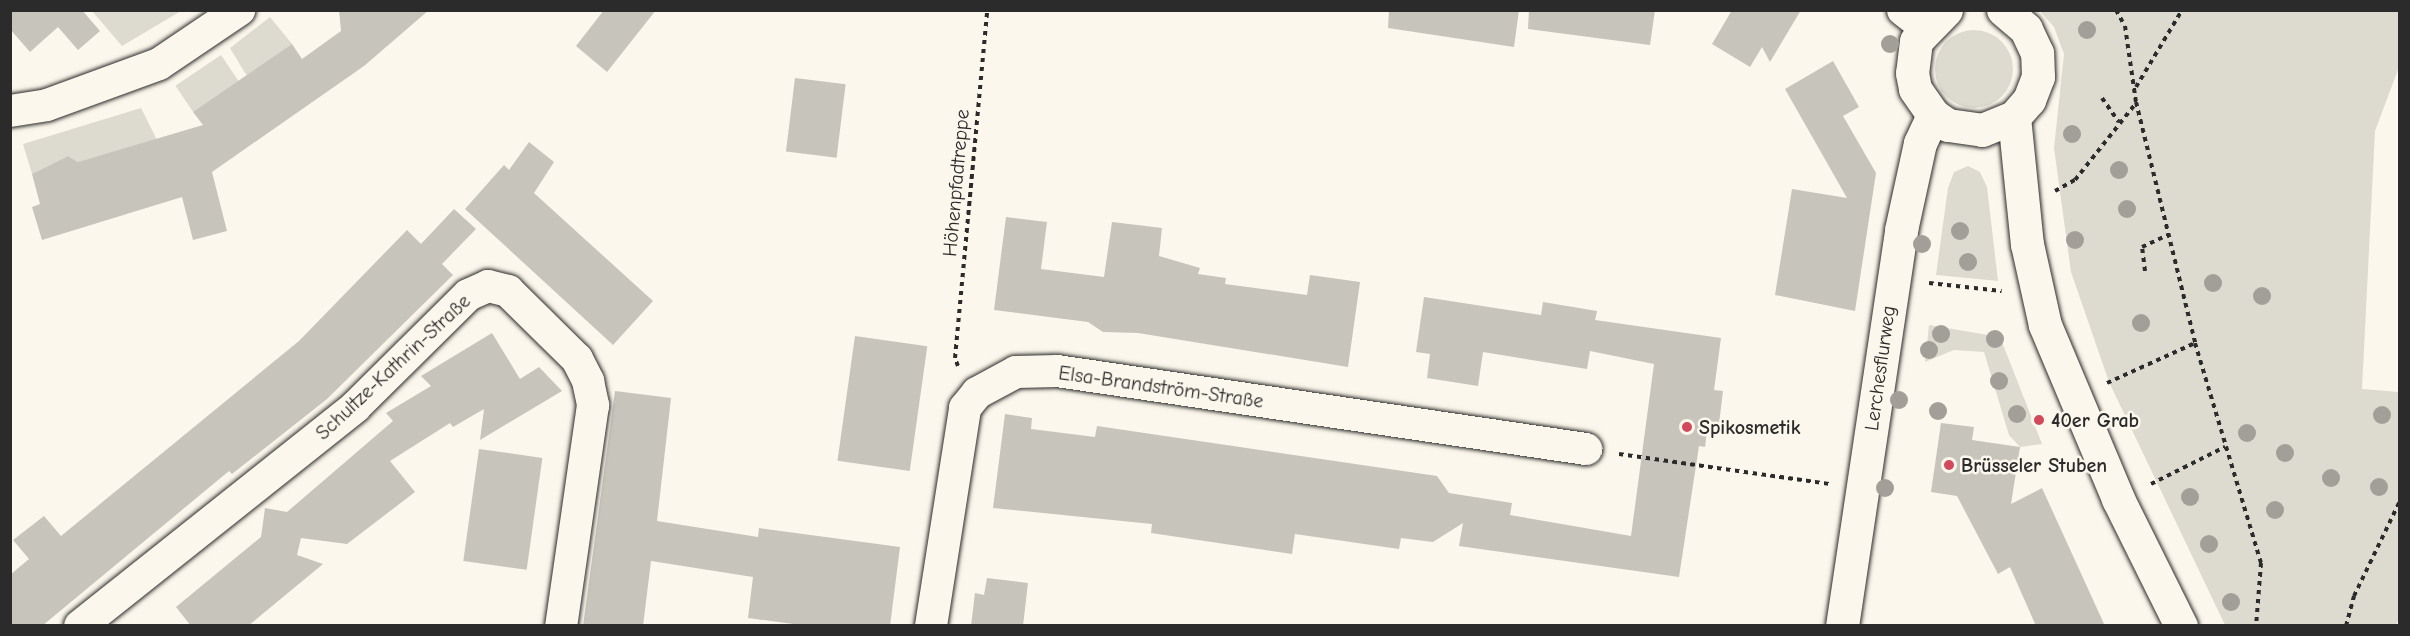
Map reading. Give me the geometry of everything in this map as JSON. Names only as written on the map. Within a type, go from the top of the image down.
[{"type":"street","points":[[10,111],[58,101],[159,64],[239,10]]},
{"type":"street","points":[[1925,16],[1916,41],[1911,73],[1919,96],[1934,115],[1948,125],[1973,130],[1999,126],[2014,117],[2029,100],[2038,77],[2037,53],[2026,29],[2003,10]]},
{"type":"street","name":"Lerchesflurweg","points":[[1842,626],[1900,230],[1920,143],[1934,115]]},
{"type":"street","points":[[2014,117],[2025,232],[2045,325],[2118,499],[2181,626]]},
{"type":"street","name":"Schultze-Kathrin-Straße","points":[[80,626],[355,407],[468,295],[488,286],[508,291],[577,359],[588,381],[593,405],[561,626]]},
{"type":"street","name":"Elsa-Brandström-Straße","points":[[931,626],[964,408],[977,393],[1016,372],[1057,371],[1586,449]]},
{"type":"path","name":"Höhenpfadtreppe","points":[[955,358],[987,10]]},
{"type":"path","points":[[2116,10],[2125,26],[2136,88],[2136,102],[2195,343],[2261,563],[2256,626]]},
{"type":"path","points":[[2136,88],[2182,10]]},
{"type":"path","points":[[2102,98],[2119,122]]},
{"type":"path","points":[[2060,190],[2075,180],[2136,102]]},
{"type":"path","points":[[2145,272],[2142,247],[2168,235]]},
{"type":"path","points":[[1935,284],[1990,290]]},
{"type":"path","points":[[2109,382],[2195,343]]},
{"type":"path","points":[[2154,482],[2225,447]]},
{"type":"path","points":[[1586,449],[1827,483]]},
{"type":"path","points":[[2346,626],[2354,596],[2400,501]]},
{"type":"shaded area","points":[[92,11],[181,11],[122,46]]},
{"type":"shaded area","points":[[2040,11],[2399,11],[2399,67],[2375,131],[2362,389],[2399,392],[2400,616],[2396,625],[2225,625],[2109,382],[2071,272],[2054,148],[2064,54],[2054,27]]},
{"type":"shaded area","points":[[270,17],[292,44],[247,76],[230,48]]},
{"type":"shaded area","points":[[1974,30],[1989,33],[2002,41],[2010,54],[2013,69],[2010,84],[2002,97],[1989,105],[1974,108],[1959,105],[1946,97],[1938,84],[1935,69],[1938,54],[1946,41],[1959,33]]},
{"type":"shaded area","points":[[221,55],[239,82],[193,112],[175,86]]},
{"type":"shaded area","points":[[141,108],[157,140],[78,162],[68,156],[32,174],[23,144]]},
{"type":"shaded area","points":[[1968,166],[1980,172],[1987,187],[1998,281],[1936,275],[1948,188],[1954,172]]},
{"type":"shaded area","points":[[1929,325],[2000,337],[2042,444],[2020,447],[2009,435],[1984,352],[1954,350],[1925,362]]},
{"type":"building","points":[[10,10],[82,10],[100,31],[78,50],[58,27],[30,52],[10,29]]},
{"type":"building","points":[[339,10],[429,10],[364,66],[212,172],[227,231],[193,240],[182,197],[42,240],[32,207],[40,204],[32,174],[68,156],[78,162],[203,125],[193,112],[292,44],[302,59],[341,31]]},
{"type":"building","points":[[604,10],[656,10],[607,72],[576,46]]},
{"type":"building","points":[[1389,10],[1519,10],[1514,47],[1388,28]]},
{"type":"building","points":[[1529,10],[1655,10],[1650,45],[1528,29]]},
{"type":"building","points":[[1732,10],[1801,10],[1770,62],[1762,47],[1750,67],[1712,44]]},
{"type":"building","points":[[1833,61],[1859,107],[1843,116],[1876,173],[1855,311],[1775,295],[1792,189],[1847,198],[1785,89]]},
{"type":"building","points":[[795,78],[846,84],[837,158],[786,151]]},
{"type":"building","points":[[529,142],[554,162],[534,193],[653,301],[613,345],[465,209],[504,165],[509,170]]},
{"type":"building","points":[[454,209],[476,229],[442,264],[453,275],[327,399],[232,474],[229,471],[42,626],[10,626],[10,575],[29,559],[13,540],[44,516],[61,536],[299,341],[407,230],[421,244]]},
{"type":"building","points":[[1006,217],[1047,222],[1041,269],[1104,277],[1112,222],[1162,228],[1159,256],[1200,268],[1198,274],[1226,278],[1225,284],[1307,295],[1310,275],[1360,282],[1348,367],[1138,333],[1103,332],[1088,322],[994,310]]},
{"type":"building","points":[[1424,297],[1541,315],[1543,302],[1597,311],[1595,320],[1721,338],[1714,390],[1723,391],[1719,424],[1708,423],[1705,447],[1699,446],[1679,577],[1459,546],[1463,523],[1433,542],[1401,538],[1399,549],[1295,534],[1292,554],[1151,533],[1152,524],[993,508],[1005,414],[1032,418],[1031,429],[1095,437],[1097,426],[1437,476],[1449,493],[1512,503],[1510,515],[1631,536],[1654,364],[1590,351],[1587,369],[1483,352],[1478,386],[1427,378],[1430,354],[1416,352]]},
{"type":"building","points":[[492,333],[520,379],[539,367],[562,391],[480,440],[484,409],[453,427],[450,423],[390,461],[415,492],[347,544],[301,538],[297,555],[323,564],[248,626],[191,626],[176,607],[261,537],[265,508],[287,512],[393,421],[386,413],[431,386],[421,376]]},
{"type":"building","points":[[855,336],[927,346],[910,471],[837,461]]},
{"type":"building","points":[[615,391],[671,398],[657,521],[758,537],[759,528],[900,547],[890,626],[808,626],[748,618],[753,577],[651,561],[643,626],[583,626]]},
{"type":"building","points":[[1941,423],[1974,427],[1972,440],[2020,447],[2011,504],[2042,488],[2105,626],[2036,626],[2010,567],[1998,574],[1957,496],[1931,492]]},
{"type":"building","points":[[479,449],[542,458],[527,570],[463,561]]},
{"type":"building","points":[[987,578],[1028,583],[1023,626],[971,626],[975,593],[984,595]]},
{"type":"place","name":"40er Grab","points":[[2039,420]]},
{"type":"place","name":"Spikosmetik","points":[[1687,427]]},
{"type":"place","name":"Brüsseler Stuben","points":[[1949,465]]}]
